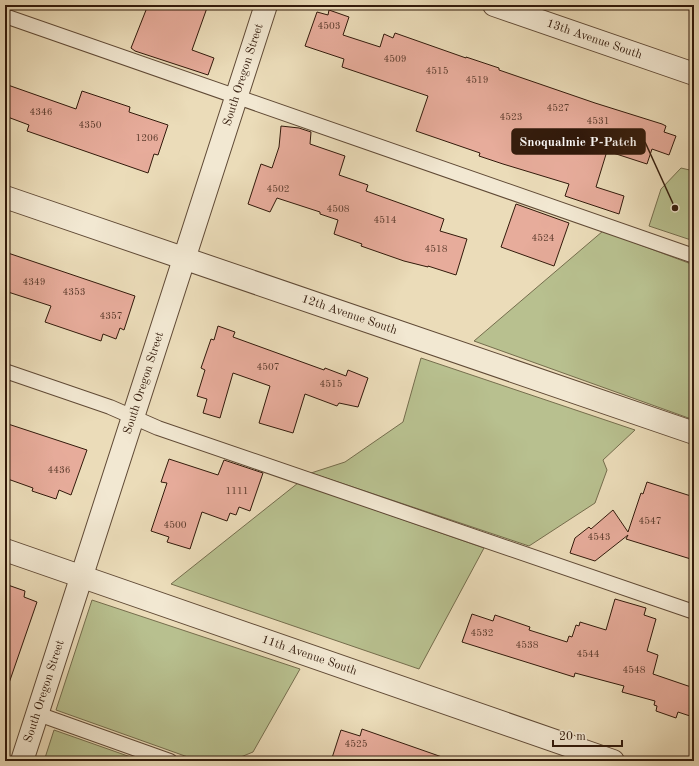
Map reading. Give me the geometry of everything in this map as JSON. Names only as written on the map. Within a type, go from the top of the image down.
[{"type":"street","name":"South Oregon Street","points":[[22,761],[235,96],[266,5]]},
{"type":"street","name":"13th Avenue South","points":[[494,5],[694,74]]},
{"type":"street","name":"12th Avenue South","points":[[5,197],[183,260],[694,433]]},
{"type":"street","name":"11th Avenue South","points":[[5,550],[613,761]]},
{"type":"lane","points":[[5,16],[694,256]]},
{"type":"lane","points":[[5,371],[110,407],[158,428],[694,612]]},
{"type":"lane","points":[[38,714],[170,761]]},
{"type":"green space","points":[[681,168],[694,171],[694,241],[649,226],[661,189]]},
{"type":"green space","points":[[603,231],[694,265],[694,420],[474,341]]},
{"type":"green space","points":[[421,358],[635,430],[603,460],[607,470],[595,503],[529,546],[311,473],[345,462],[403,422]]},
{"type":"green space","points":[[298,483],[484,548],[419,669],[171,584]]},
{"type":"green space","points":[[92,600],[300,669],[253,752],[231,761],[199,761],[56,710]]},
{"type":"green space","points":[[54,730],[142,761],[44,761]]},
{"type":"building","points":[[148,5],[208,5],[192,50],[214,58],[208,75],[135,51],[131,48]]},
{"type":"building","points":[[329,10],[349,17],[343,35],[380,47],[384,34],[393,38],[395,33],[499,68],[499,70],[595,103],[662,124],[666,126],[664,132],[676,136],[669,155],[652,149],[647,164],[607,151],[596,187],[624,196],[619,214],[565,196],[569,184],[479,156],[480,153],[416,131],[428,96],[342,67],[344,59],[305,46],[317,12],[328,15]]},
{"type":"building","points":[[5,84],[76,109],[82,91],[130,107],[129,112],[168,125],[158,155],[154,154],[148,173],[27,131],[29,125],[5,116]]},
{"type":"building","points":[[281,126],[299,128],[311,132],[310,144],[345,156],[339,175],[368,185],[366,191],[444,219],[440,231],[467,239],[456,275],[428,266],[404,261],[361,246],[362,244],[334,234],[338,220],[320,214],[320,212],[277,198],[270,212],[248,204],[261,164],[272,168],[279,147]]},
{"type":"building","points":[[516,204],[569,223],[554,266],[501,247]]},
{"type":"building","points":[[5,252],[135,296],[124,330],[120,328],[116,339],[103,334],[101,341],[45,322],[51,306],[5,291]]},
{"type":"building","points":[[218,326],[235,332],[233,337],[324,370],[325,368],[346,376],[348,370],[368,378],[358,407],[339,403],[337,406],[305,394],[293,433],[259,423],[270,386],[233,373],[220,418],[203,413],[207,399],[197,396],[205,370],[201,368],[211,339],[214,340]]},
{"type":"building","points":[[5,423],[87,450],[71,495],[59,490],[56,499],[32,491],[33,488],[5,478]]},
{"type":"building","points":[[169,459],[218,475],[224,460],[263,473],[250,511],[239,507],[236,515],[230,513],[227,521],[202,512],[190,549],[167,542],[169,537],[151,531],[167,483],[161,482]]},
{"type":"building","points":[[647,482],[694,497],[694,560],[626,539],[628,535],[595,561],[570,553],[575,538],[589,527],[591,529],[613,510],[628,532],[641,493],[643,494]]},
{"type":"building","points":[[5,584],[25,591],[24,597],[37,602],[8,686],[5,685]]},
{"type":"building","points":[[615,599],[646,608],[644,615],[656,619],[647,651],[658,655],[653,674],[694,688],[694,705],[690,716],[678,712],[676,718],[656,711],[657,706],[654,705],[655,701],[622,692],[624,686],[575,673],[574,677],[462,642],[472,614],[493,621],[495,615],[530,627],[529,630],[567,642],[569,636],[572,637],[576,625],[579,626],[580,622],[606,630]]},
{"type":"building","points":[[362,729],[442,757],[441,761],[331,761],[341,730],[360,736]]},
{"type":"place","name":"Snoqualmie P-Patch","points":[[675,208]]}]
